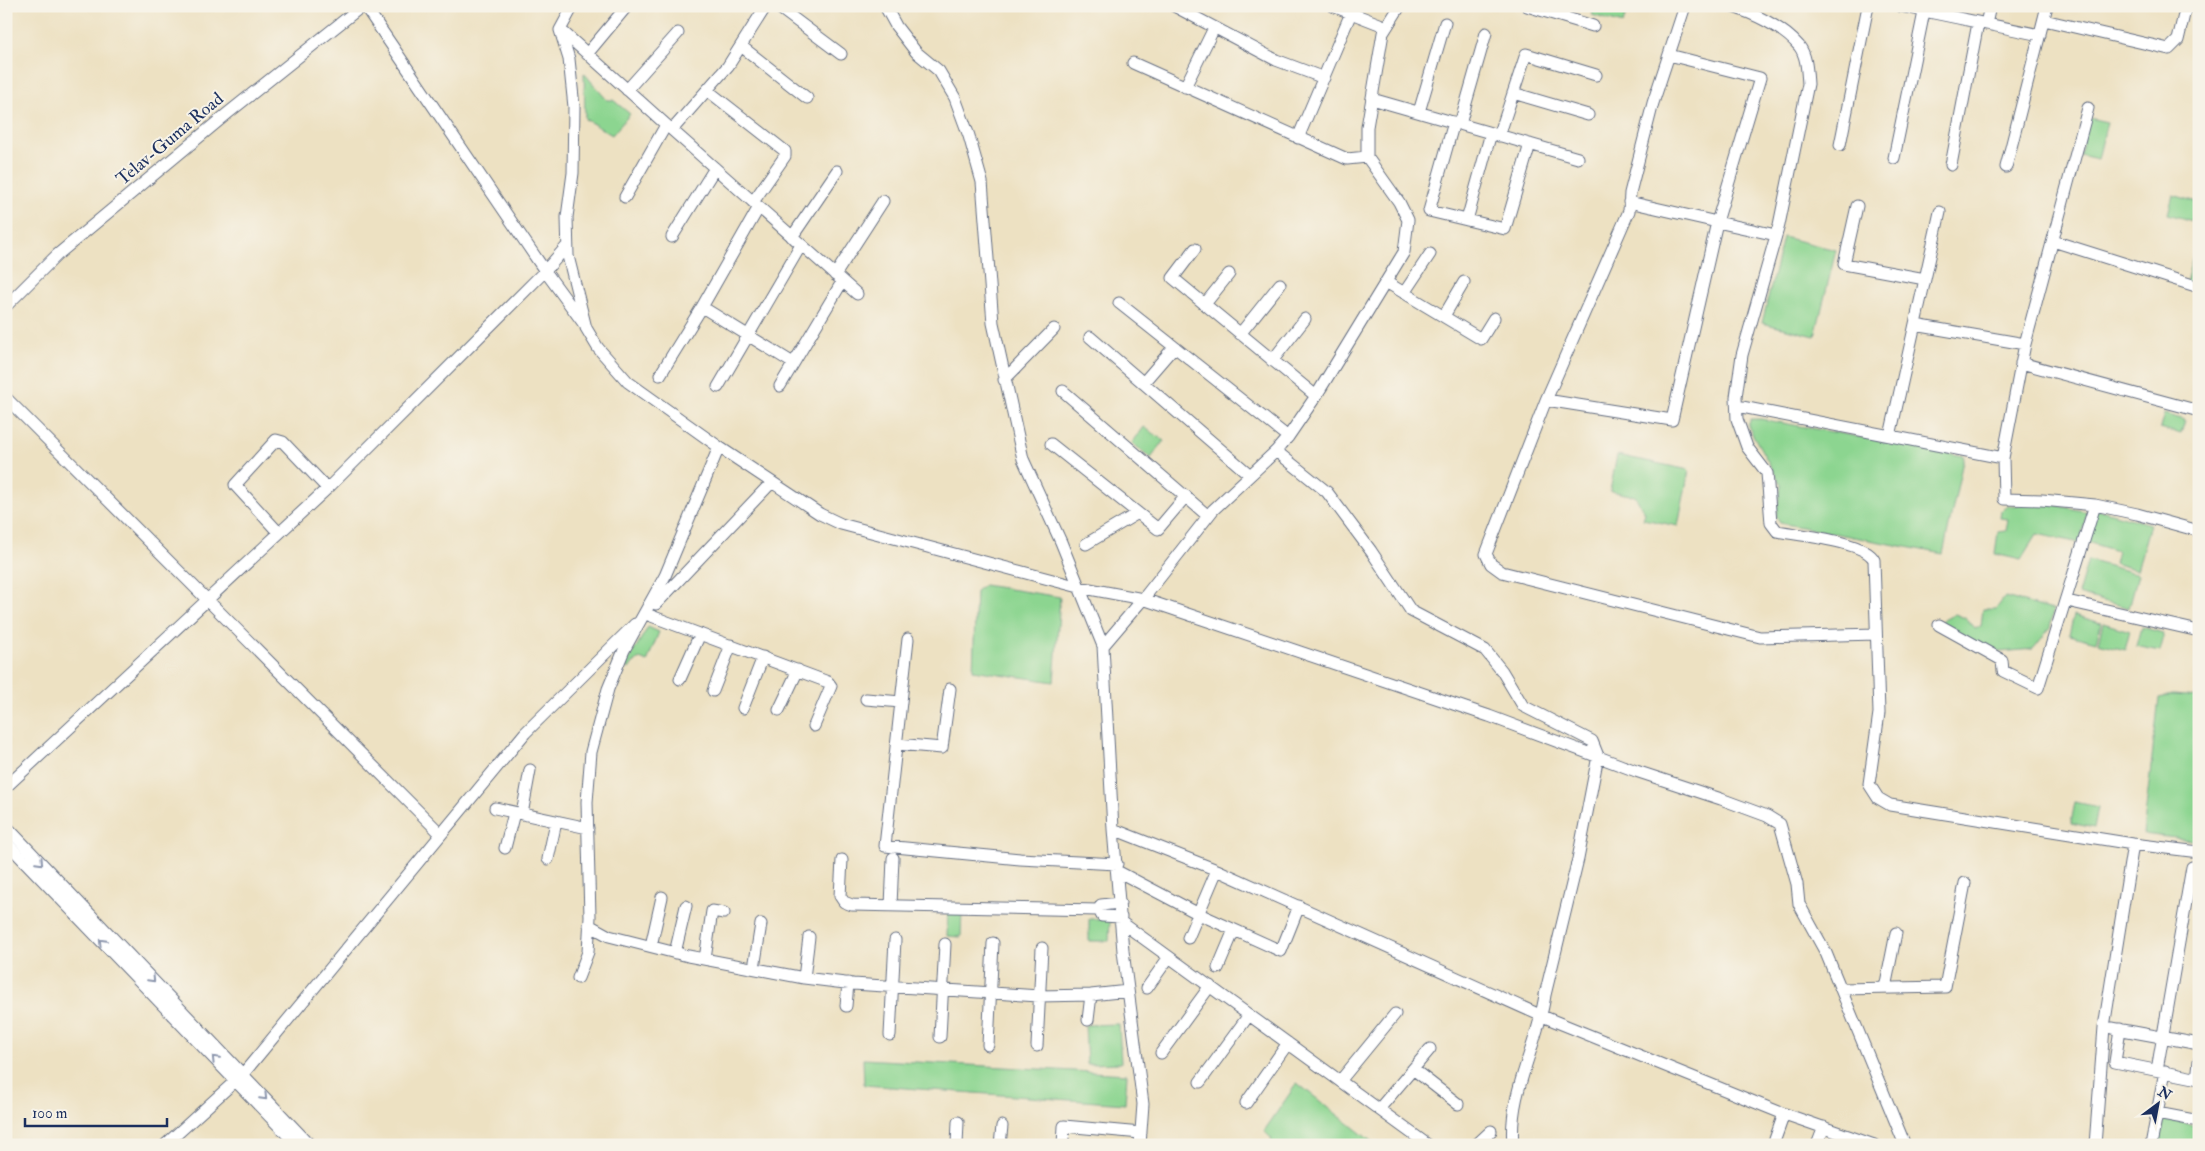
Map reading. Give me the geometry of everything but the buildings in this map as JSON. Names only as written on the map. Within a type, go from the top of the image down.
[{"type":"street","points":[[364,6],[598,348],[628,382],[719,447],[820,514],[841,524],[1079,587],[1143,599],[1320,657],[1721,799],[1767,816],[1780,824],[1797,884],[1799,904],[1826,953],[1905,1145]]},
{"type":"street","name":"Telav-Guma Road","points":[[6,306],[57,255],[364,6]]},
{"type":"street","points":[[573,6],[560,30],[569,59],[574,107],[573,173],[567,216],[568,256],[586,328]]},
{"type":"street","points":[[587,54],[627,6]]},
{"type":"street","points":[[625,197],[669,128],[728,66],[766,6]]},
{"type":"street","points":[[778,6],[841,54]]},
{"type":"street","points":[[885,6],[896,26],[916,52],[939,71],[955,98],[969,136],[982,182],[993,322],[1004,380],[1023,459],[1061,542],[1103,646],[1113,829],[1121,920],[1128,991],[1144,1104],[1140,1145]]},
{"type":"street","points":[[1174,6],[1276,60],[1324,78]]},
{"type":"street","points":[[1333,6],[1387,27]]},
{"type":"street","points":[[1103,646],[1143,599],[1208,516],[1276,451],[1288,437],[1316,396],[1404,252],[1408,220],[1399,202],[1367,156],[1367,128],[1383,33],[1400,6]]},
{"type":"street","points":[[1527,6],[1593,26]]},
{"type":"street","points":[[1685,6],[1653,103],[1630,193],[1629,211],[1546,400],[1486,554],[1491,564],[1502,572],[1760,637],[1876,634]]},
{"type":"street","points":[[1730,6],[1751,14],[1784,33],[1799,47],[1807,66],[1808,84],[1776,234],[1742,355],[1737,419],[1747,447],[1767,473],[1771,523],[1777,531],[1853,546],[1865,550],[1872,555],[1874,560],[1879,713],[1869,784],[1878,798],[1890,805],[2133,844],[2199,852]]},
{"type":"street","points":[[1840,146],[1868,6]]},
{"type":"street","points":[[1900,6],[1924,12],[1941,11],[1982,23],[2040,35]]},
{"type":"street","points":[[1951,166],[1982,23],[1990,6]]},
{"type":"street","points":[[2006,167],[2047,6]]},
{"type":"street","points":[[2044,20],[2169,50],[2178,40],[2186,6]]},
{"type":"street","points":[[1894,158],[1924,12]]},
{"type":"street","points":[[1298,138],[1351,13]]},
{"type":"street","points":[[1419,112],[1445,23]]},
{"type":"street","points":[[1185,87],[1214,28]]},
{"type":"street","points":[[560,30],[856,294]]},
{"type":"street","points":[[1486,32],[1429,211],[1505,230],[1530,144]]},
{"type":"street","points":[[627,90],[678,33]]},
{"type":"street","points":[[740,46],[807,98]]},
{"type":"street","points":[[1467,220],[1495,134],[1513,94],[1526,54],[1596,75]]},
{"type":"street","points":[[1546,400],[1672,420],[1717,222],[1760,78],[1669,55]]},
{"type":"street","points":[[1132,63],[1347,159],[1367,156]]},
{"type":"street","points":[[660,375],[702,307],[756,205],[785,156],[785,151],[707,90]]},
{"type":"street","points":[[1513,94],[1588,115]]},
{"type":"street","points":[[1372,99],[1578,158]]},
{"type":"street","points":[[2088,108],[2021,362],[2003,458],[2004,499],[2042,500],[2095,505],[2199,531]]},
{"type":"street","points":[[672,237],[715,168]]},
{"type":"street","points":[[792,237],[838,171]]},
{"type":"street","points":[[780,386],[838,278],[883,201]]},
{"type":"street","points":[[1629,202],[1776,234]]},
{"type":"street","points":[[1857,206],[1844,264],[1925,279]]},
{"type":"street","points":[[1890,436],[1940,212]]},
{"type":"street","points":[[2053,241],[2199,288]]},
{"type":"street","points":[[718,387],[801,245]]},
{"type":"street","points":[[6,787],[327,488],[568,246]]},
{"type":"street","points":[[1195,249],[1174,278],[1316,396]]},
{"type":"street","points":[[1404,293],[1430,254]]},
{"type":"street","points":[[1205,304],[1229,274]]},
{"type":"street","points":[[1386,282],[1482,339],[1494,318]]},
{"type":"street","points":[[1444,316],[1464,282]]},
{"type":"street","points":[[1240,334],[1280,284]]},
{"type":"street","points":[[1119,303],[1288,437]]},
{"type":"street","points":[[702,307],[793,364]]},
{"type":"street","points":[[1272,361],[1305,319]]},
{"type":"street","points":[[1915,325],[2025,344]]},
{"type":"street","points":[[1004,380],[1054,329]]},
{"type":"street","points":[[1090,337],[1250,475]]},
{"type":"street","points":[[1143,383],[1174,347]]},
{"type":"street","points":[[2021,362],[2199,411]]},
{"type":"street","points":[[1063,392],[1208,516]]},
{"type":"street","points":[[6,398],[206,601],[441,834]]},
{"type":"street","points":[[1737,406],[2003,458]]},
{"type":"street","points":[[279,533],[235,484],[276,440],[283,442],[327,488]]},
{"type":"street","points":[[1051,444],[1158,528],[1186,496]]},
{"type":"street","points":[[578,978],[588,952],[588,828],[591,752],[605,698],[624,650],[646,614],[665,576],[719,447]]},
{"type":"street","points":[[1276,451],[1327,492],[1371,551],[1411,611],[1485,650],[1502,671],[1523,706],[1592,741],[1598,756],[1578,859],[1545,995],[1542,1016],[1518,1092],[1511,1129],[1513,1145]]},
{"type":"street","points":[[165,1145],[239,1078],[524,733],[646,614],[772,482]]},
{"type":"street","points":[[1939,625],[2002,660],[2003,672],[2038,688],[2067,601],[2095,505]]},
{"type":"street","points":[[1086,544],[1138,513]]},
{"type":"street","points":[[2067,601],[2199,631]]},
{"type":"street","points":[[646,614],[828,682],[831,686],[814,726]]},
{"type":"street","points":[[680,679],[700,634]]},
{"type":"street","points":[[908,639],[885,846],[1117,868],[1198,914],[1281,951],[1300,906]]},
{"type":"street","points":[[713,691],[731,645]]},
{"type":"street","points":[[743,708],[763,657]]},
{"type":"street","points":[[778,710],[798,670]]},
{"type":"street","points":[[897,744],[942,748],[950,689]]},
{"type":"street","points":[[866,699],[901,702]]},
{"type":"street","points":[[505,848],[518,813],[530,770]]},
{"type":"street","points":[[495,808],[588,828]]},
{"type":"street","points":[[548,859],[556,822]]},
{"type":"street","points":[[6,826],[239,1078],[297,1145]]},
{"type":"street","points":[[1113,829],[1217,870],[1300,906],[1542,1016],[1784,1114],[1824,1127],[1859,1142],[1874,1145]]},
{"type":"street","points":[[6,842],[239,1078],[310,1145]]},
{"type":"street","points":[[2095,1145],[2104,1027],[2133,844]]},
{"type":"street","points":[[891,906],[892,858]]},
{"type":"street","points":[[842,860],[840,896],[844,902],[852,905],[1099,910]]},
{"type":"street","points":[[2151,1145],[2157,1113],[2163,1038],[2192,867]]},
{"type":"street","points":[[1188,938],[1217,870]]},
{"type":"street","points":[[1841,989],[1945,986],[1965,883]]},
{"type":"street","points":[[651,946],[662,897]]},
{"type":"street","points":[[1099,910],[1101,905],[1120,903]]},
{"type":"street","points":[[676,952],[686,906]]},
{"type":"street","points":[[1099,910],[1102,916],[1121,920],[1428,1145]]},
{"type":"street","points":[[705,959],[712,911],[724,913]]},
{"type":"street","points":[[754,968],[761,924]]},
{"type":"street","points":[[589,925],[609,936],[705,959],[804,978],[848,984],[1039,996],[1091,995],[1128,991]]},
{"type":"street","points":[[1218,968],[1234,930]]},
{"type":"street","points":[[1885,988],[1896,933]]},
{"type":"street","points":[[804,978],[809,937]]},
{"type":"street","points":[[890,1035],[895,940]]},
{"type":"street","points":[[988,1045],[993,943]]},
{"type":"street","points":[[940,1037],[944,944]]},
{"type":"street","points":[[1037,1046],[1042,948]]},
{"type":"street","points":[[1147,988],[1169,957]]},
{"type":"street","points":[[846,1006],[848,984]]},
{"type":"street","points":[[1161,1054],[1210,986]]},
{"type":"street","points":[[1088,1020],[1091,995]]},
{"type":"street","points":[[1340,1082],[1395,1014]]},
{"type":"street","points":[[1200,1082],[1249,1015]]},
{"type":"street","points":[[2104,1027],[2199,1044]]},
{"type":"street","points":[[2120,1029],[2114,1062],[2198,1079],[2199,1061]]},
{"type":"street","points":[[1246,1103],[1288,1043]]},
{"type":"street","points":[[1379,1109],[1430,1049]]},
{"type":"street","points":[[1413,1069],[1458,1104]]},
{"type":"street","points":[[2157,1113],[2199,1121]]},
{"type":"street","points":[[1773,1145],[1784,1114]]},
{"type":"street","points":[[958,1122],[958,1145]]},
{"type":"street","points":[[1000,1145],[1002,1126]]},
{"type":"street","points":[[1063,1145],[1064,1126],[1141,1132]]},
{"type":"street","points":[[1817,1145],[1824,1127]]},
{"type":"street","points":[[1476,1145],[1491,1131]]},
{"type":"green space","points":[[1594,6],[1628,6],[1623,24],[1592,15]]},
{"type":"green space","points":[[584,73],[607,100],[613,100],[630,114],[612,135],[585,119]]},
{"type":"green space","points":[[2089,118],[2107,122],[2098,159],[2080,155]]},
{"type":"green space","points":[[2173,195],[2197,202],[2192,221],[2168,214]]},
{"type":"green space","points":[[2199,234],[2199,285],[2186,282]]},
{"type":"green space","points":[[1783,237],[1836,250],[1815,336],[1762,323]]},
{"type":"green space","points":[[2164,414],[2185,420],[2181,434],[2160,428]]},
{"type":"green space","points":[[1751,419],[1761,419],[1964,456],[1943,554],[1780,523],[1776,517],[1781,485],[1748,426]]},
{"type":"green space","points":[[1144,427],[1164,441],[1151,458],[1132,443]]},
{"type":"green space","points":[[1617,455],[1689,470],[1678,526],[1643,519],[1645,513],[1635,496],[1610,491]]},
{"type":"green space","points":[[2047,503],[2087,512],[2080,543],[2037,534],[2021,560],[1995,554],[1998,532],[2006,531],[2008,519],[2000,518],[2001,511],[2007,506]]},
{"type":"green space","points":[[2097,509],[2150,524],[2137,570],[2114,563],[2117,551],[2087,542]]},
{"type":"green space","points":[[2088,560],[2138,574],[2129,608],[2078,594]]},
{"type":"green space","points":[[984,585],[1060,597],[1054,682],[973,670],[976,591]]},
{"type":"green space","points":[[2005,597],[2053,610],[2050,628],[2033,649],[2000,652],[1977,645],[1940,622],[1955,614],[1965,618],[1975,629],[1981,626],[1983,609],[1996,609]]},
{"type":"green space","points":[[2074,615],[2101,623],[2096,642],[2069,635]]},
{"type":"green space","points":[[2103,623],[2130,631],[2125,650],[2098,643]]},
{"type":"green space","points":[[648,627],[659,632],[647,662],[640,659],[633,663],[629,669],[625,666]]},
{"type":"green space","points":[[2141,627],[2164,633],[2159,651],[2136,646]]},
{"type":"green space","points":[[2173,695],[2199,697],[2199,841],[2143,834],[2159,698]]},
{"type":"green space","points":[[2075,802],[2098,807],[2094,828],[2071,823]]},
{"type":"green space","points":[[948,909],[962,910],[961,937],[947,936]]},
{"type":"green space","points":[[1089,919],[1110,919],[1109,941],[1089,941]]},
{"type":"green space","points":[[1119,1024],[1121,1063],[1087,1064],[1085,1025]]},
{"type":"green space","points":[[863,1059],[1127,1074],[1125,1104],[864,1085]]},
{"type":"green space","points":[[1297,1083],[1376,1145],[1268,1145],[1272,1139],[1264,1131]]},
{"type":"green space","points":[[2164,1119],[2199,1126],[2199,1145],[2159,1145]]}]
